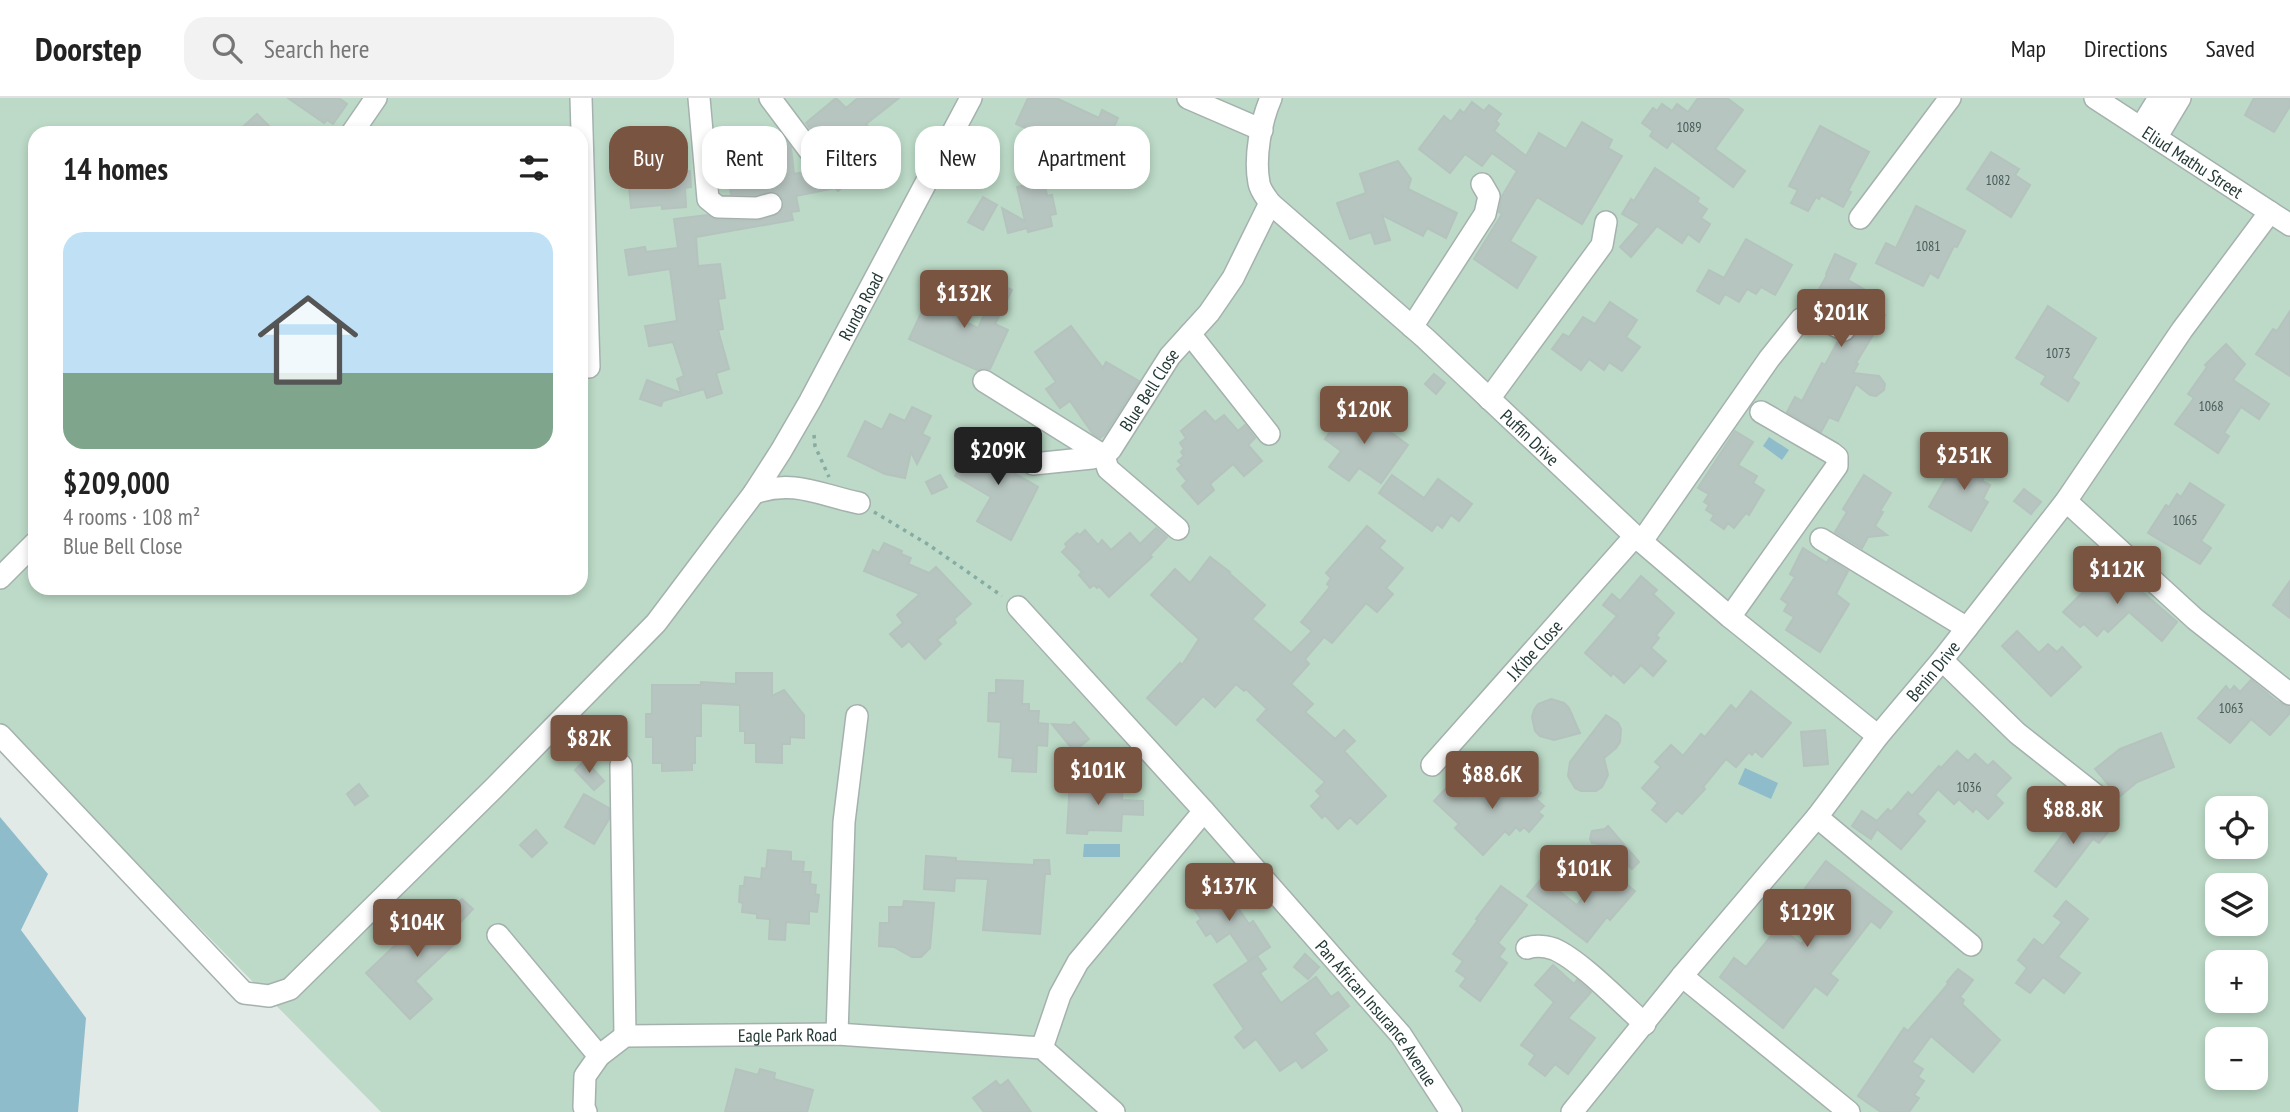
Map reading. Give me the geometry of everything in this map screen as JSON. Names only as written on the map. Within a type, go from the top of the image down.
[{"type":"street","points":[[357,126],[376,98]]},
{"type":"street","points":[[581,98],[582,126]]},
{"type":"street","points":[[699,98],[708,199],[718,207],[757,208],[771,204]]},
{"type":"street","points":[[770,98],[801,139]]},
{"type":"street","name":"Runda Road","points":[[0,735],[244,993],[269,996],[290,989],[494,788],[656,623],[754,493],[781,451],[971,98]]},
{"type":"street","points":[[1188,98],[1262,130]]},
{"type":"street","name":"Puffin Drive","points":[[1271,98],[1262,130],[1258,162],[1259,186],[1270,203],[1412,327],[1639,538],[1730,617],[1878,736]]},
{"type":"street","points":[[1860,218],[1950,98]]},
{"type":"street","name":"Eliud Mathu Street","points":[[2095,98],[2290,225]]},
{"type":"street","points":[[2148,133],[2159,98]]},
{"type":"street","points":[[2148,133],[2180,98]]},
{"type":"street","points":[[1412,327],[1485,214],[1489,196],[1482,184]]},
{"type":"street","name":"Blue Bell Close","points":[[1104,456],[1170,356],[1209,313],[1233,278],[1270,203]]},
{"type":"street","name":"Benin Drive","points":[[1582,1108],[1682,976],[1817,817],[1878,736],[1942,660],[2066,501],[2182,330],[2270,212]]},
{"type":"street","points":[[1489,399],[1602,244],[1606,222]]},
{"type":"street","name":"J.Kibe Close","points":[[1432,765],[1639,538],[1801,319],[1811,313],[1844,330]]},
{"type":"street","points":[[588,333],[589,367]]},
{"type":"street","points":[[1190,334],[1269,434]]},
{"type":"street","points":[[984,381],[1104,456],[1108,469],[1178,529]]},
{"type":"street","points":[[1730,617],[1837,466],[1837,457],[1832,453],[1761,412]]},
{"type":"street","points":[[1033,464],[1104,456]]},
{"type":"street","points":[[754,493],[769,488],[794,487],[859,503]]},
{"type":"street","points":[[2066,501],[2195,619],[2290,694]]},
{"type":"street","points":[[1821,539],[1967,628]]},
{"type":"street","points":[[0,578],[28,550]]},
{"type":"street","name":"Pan African Insurance Avenue","points":[[1018,607],[1204,811],[1401,1035],[1451,1112]]},
{"type":"street","points":[[1942,660],[2017,733],[2107,804]]},
{"type":"street","points":[[837,1034],[844,822],[857,716]]},
{"type":"street","points":[[586,1112],[585,1076],[599,1056],[625,1036],[621,765]]},
{"type":"street","points":[[1114,1112],[1042,1048],[1060,995],[1078,962],[1204,811]]},
{"type":"street","points":[[1817,817],[1971,945]]},
{"type":"street","points":[[498,935],[599,1056]]},
{"type":"street","points":[[1527,948],[1535,945],[1553,948],[1570,959],[1645,1024]]},
{"type":"street","points":[[1682,976],[1849,1112]]},
{"type":"street","name":"Eagle Park Road","points":[[625,1036],[837,1034],[1042,1048]]},
{"type":"path","points":[[810,401],[815,446],[829,476],[859,503],[929,545],[1018,607]]},
{"type":"green space","points":[[0,98],[2290,98],[2290,1112],[381,1112],[0,725]]},
{"type":"water","points":[[1769,437],[1789,450],[1782,460],[1763,446]]},
{"type":"water","points":[[1745,768],[1778,783],[1771,799],[1738,784]]},
{"type":"water","points":[[0,817],[48,874],[21,930],[86,1018],[78,1112],[0,1112]]},
{"type":"water","points":[[1084,844],[1120,844],[1120,857],[1083,857]]},
{"type":"building","points":[[288,98],[339,98],[347,104],[333,124],[327,120],[324,123]]},
{"type":"building","points":[[836,98],[846,108],[858,98],[899,98],[866,124],[868,126],[808,126],[806,123]]},
{"type":"building","points":[[1028,98],[1056,98],[1099,118],[1102,110],[1118,118],[1114,126],[1016,124]]},
{"type":"building","points":[[1698,98],[1727,98],[1743,110],[1715,149],[1745,171],[1733,187],[1672,141],[1667,148],[1650,136],[1653,131],[1642,123],[1653,108],[1657,111],[1662,104],[1672,111],[1677,104],[1688,112]]},
{"type":"building","points":[[2254,98],[2290,98],[2290,106],[2274,132],[2245,115]]},
{"type":"building","points":[[1472,102],[1484,111],[1489,105],[1501,114],[1494,131],[1526,156],[1539,133],[1566,149],[1582,122],[1612,140],[1608,148],[1622,156],[1582,224],[1537,197],[1510,241],[1536,257],[1517,288],[1474,259],[1502,214],[1499,212],[1502,196],[1517,171],[1492,153],[1482,166],[1465,154],[1450,173],[1419,149],[1444,116],[1451,122],[1460,110],[1464,113]]},
{"type":"building","points":[[257,114],[269,126],[244,126]]},
{"type":"building","points":[[1820,126],[1869,152],[1848,191],[1851,192],[1843,207],[1821,195],[1819,199],[1816,197],[1808,211],[1791,203],[1798,190],[1789,186]]},
{"type":"building","points":[[787,143],[791,148],[794,174],[801,173],[801,189],[830,189],[796,196],[799,211],[791,212],[793,220],[696,237],[698,266],[720,264],[725,298],[718,299],[723,329],[718,330],[729,369],[716,373],[722,393],[707,398],[704,389],[663,401],[661,406],[640,399],[647,380],[681,393],[677,379],[684,376],[673,342],[649,346],[645,326],[677,321],[670,269],[629,275],[625,250],[645,247],[646,252],[678,248],[674,219],[707,215],[718,220],[757,221],[780,214],[783,208],[781,195],[775,192],[731,194],[730,189],[787,189]]},
{"type":"building","points":[[1991,152],[2019,169],[2015,175],[2030,185],[2011,217],[1967,189]]},
{"type":"building","points":[[1398,161],[1411,179],[1408,189],[1457,213],[1446,238],[1427,228],[1423,236],[1382,215],[1390,240],[1375,244],[1371,232],[1350,239],[1337,203],[1366,193],[1360,174]]},
{"type":"building","points":[[1655,168],[1699,198],[1697,202],[1707,209],[1701,218],[1710,224],[1699,242],[1688,234],[1682,243],[1657,226],[1631,257],[1620,247],[1640,224],[1622,214],[1631,199],[1634,201]]},
{"type":"building","points":[[688,171],[690,171],[691,187],[688,188]]},
{"type":"building","points":[[629,189],[685,189],[686,207],[662,209],[662,205],[631,208]]},
{"type":"building","points":[[1017,189],[1046,189],[1047,196],[1052,195],[1056,214],[1050,215],[1052,226],[1028,232],[1027,228],[1008,233],[1002,208],[1025,221]]},
{"type":"building","points":[[983,197],[997,205],[983,230],[968,222]]},
{"type":"building","points":[[1916,206],[1965,231],[1938,278],[1930,273],[1923,286],[1876,263],[1886,243],[1896,248]]},
{"type":"building","points":[[1746,239],[1792,265],[1775,295],[1761,287],[1756,294],[1747,289],[1739,302],[1725,294],[1719,304],[1697,291],[1709,270],[1724,278]]},
{"type":"building","points":[[1835,254],[1856,264],[1848,280],[1883,300],[1877,310],[1885,315],[1856,363],[1858,364],[1853,373],[1879,376],[1885,384],[1884,390],[1876,396],[1870,395],[1856,384],[1838,421],[1829,417],[1821,432],[1787,412],[1795,397],[1802,401],[1822,363],[1825,365],[1838,341],[1850,341],[1856,335],[1857,329],[1851,319],[1813,300]]},
{"type":"building","points":[[989,279],[1012,290],[995,324],[1008,330],[990,369],[977,370],[909,339],[923,309],[928,311],[935,296],[957,306],[952,316],[978,328],[992,298],[982,293]]},
{"type":"building","points":[[1610,302],[1637,320],[1626,337],[1640,347],[1622,371],[1609,362],[1604,370],[1589,359],[1581,370],[1552,349],[1563,334],[1569,337],[1583,317],[1595,324]]},
{"type":"building","points":[[2048,306],[2096,338],[2072,378],[2079,383],[2068,401],[2041,384],[2046,376],[2016,358]]},
{"type":"building","points":[[2290,311],[2290,376],[2256,354],[2273,329],[2277,331]]},
{"type":"building","points":[[1071,326],[1103,368],[1106,362],[1139,381],[1100,438],[1093,434],[1070,401],[1060,408],[1046,389],[1056,382],[1035,352]]},
{"type":"building","points":[[2226,344],[2245,364],[2233,380],[2269,404],[2259,419],[2241,407],[2224,433],[2229,436],[2218,453],[2175,424],[2194,398],[2188,394],[2207,367],[2205,365]]},
{"type":"building","points":[[1434,374],[1445,383],[1436,394],[1425,384]]},
{"type":"building","points":[[1351,403],[1408,445],[1381,483],[1359,468],[1349,481],[1329,467],[1341,451],[1325,439]]},
{"type":"building","points":[[912,407],[931,416],[922,434],[930,438],[917,464],[911,452],[905,478],[885,474],[848,456],[865,421],[882,430],[890,414],[905,421]]},
{"type":"building","points":[[1205,411],[1215,422],[1224,415],[1238,431],[1245,425],[1255,438],[1248,445],[1262,461],[1244,476],[1233,464],[1210,484],[1214,490],[1198,504],[1182,486],[1187,481],[1177,469],[1182,465],[1178,461],[1184,456],[1180,443],[1186,438],[1181,431]]},
{"type":"building","points":[[1735,431],[1753,442],[1738,465],[1757,476],[1753,483],[1764,490],[1749,515],[1746,513],[1734,528],[1728,523],[1724,529],[1711,520],[1714,515],[1706,510],[1709,505],[1704,502],[1709,494],[1698,488]]},
{"type":"building","points":[[995,441],[1014,452],[1008,461],[1017,467],[1014,473],[1038,487],[1011,540],[977,521],[991,497],[955,476],[975,442],[989,450]]},
{"type":"building","points":[[1970,452],[1991,464],[1982,481],[1990,485],[1983,499],[1988,502],[1971,531],[1929,507],[1957,459],[1964,463]]},
{"type":"building","points":[[940,475],[947,487],[932,494],[926,482]]},
{"type":"building","points":[[1392,475],[1424,498],[1438,479],[1472,504],[1459,521],[1451,515],[1442,528],[1437,524],[1432,531],[1379,493]]},
{"type":"building","points":[[1864,475],[1891,493],[1875,526],[1887,535],[1868,537],[1862,548],[1835,532],[1847,512],[1843,509]]},
{"type":"building","points":[[2190,483],[2224,505],[2201,541],[2211,548],[2200,564],[2148,533],[2166,505],[2169,507],[2177,494],[2181,497]]},
{"type":"building","points":[[2024,489],[2041,502],[2031,514],[2014,501]]},
{"type":"building","points":[[1367,526],[1385,541],[1379,548],[1403,568],[1386,588],[1393,594],[1377,612],[1366,603],[1332,643],[1324,637],[1305,659],[1309,664],[1291,684],[1313,704],[1305,712],[1335,739],[1344,730],[1355,741],[1344,751],[1386,796],[1357,824],[1350,817],[1338,829],[1325,815],[1322,818],[1311,806],[1321,796],[1316,791],[1325,782],[1257,720],[1267,709],[1246,689],[1244,691],[1236,684],[1215,707],[1203,696],[1176,725],[1147,698],[1180,663],[1182,665],[1199,639],[1151,595],[1175,569],[1190,583],[1210,557],[1265,605],[1252,619],[1291,653],[1312,631],[1301,622],[1330,587],[1327,584],[1331,578],[1326,573]]},
{"type":"building","points":[[1156,528],[1167,537],[1150,555],[1152,557],[1109,597],[1099,586],[1090,588],[1079,575],[1082,572],[1062,552],[1067,547],[1065,544],[1077,533],[1080,535],[1085,530],[1098,545],[1102,540],[1111,550],[1130,533],[1140,544]]},
{"type":"building","points":[[884,543],[911,558],[908,564],[929,573],[936,567],[971,604],[954,619],[956,623],[937,640],[941,644],[925,659],[909,641],[902,647],[890,634],[903,623],[897,615],[920,594],[864,571],[873,550],[879,553]]},
{"type":"building","points":[[1803,548],[1827,563],[1829,559],[1848,571],[1836,594],[1849,604],[1820,652],[1786,630],[1794,617],[1784,611],[1788,604],[1781,599],[1795,577],[1790,574]]},
{"type":"building","points":[[2106,569],[2109,572],[2113,569],[2117,573],[2120,569],[2133,584],[2177,622],[2162,641],[2129,612],[2108,632],[2104,628],[2097,636],[2084,624],[2080,627],[2063,612]]},
{"type":"building","points":[[1641,576],[1657,590],[1653,594],[1674,613],[1656,635],[1659,638],[1651,648],[1666,661],[1653,676],[1641,665],[1624,683],[1613,673],[1611,676],[1585,653],[1617,616],[1603,605],[1612,594],[1620,601]]},
{"type":"building","points":[[2290,581],[2290,618],[2273,605]]},
{"type":"building","points":[[2017,631],[2039,653],[2048,644],[2057,652],[2062,647],[2081,667],[2051,696],[2002,646]]},
{"type":"building","points":[[736,673],[772,673],[772,696],[784,690],[804,715],[804,738],[790,737],[790,744],[782,744],[782,763],[756,762],[756,743],[745,743],[745,731],[740,731],[740,705],[701,703],[701,736],[695,736],[695,763],[692,763],[692,770],[662,771],[662,763],[653,763],[653,737],[646,737],[646,714],[652,714],[652,685],[701,685],[701,682],[736,684]]},
{"type":"building","points":[[996,680],[1023,681],[1022,704],[1029,704],[1029,711],[1039,711],[1038,723],[1048,724],[1047,746],[1037,745],[1036,772],[1012,771],[1013,758],[999,757],[1001,722],[988,721],[989,693],[996,693]]},
{"type":"building","points":[[2251,680],[2276,701],[2289,707],[2290,713],[2270,735],[2251,719],[2230,743],[2198,718],[2226,686],[2230,691],[2234,686],[2240,692]]},
{"type":"building","points":[[1751,691],[1791,723],[1762,757],[1755,751],[1752,755],[1749,752],[1736,767],[1726,759],[1703,787],[1705,789],[1682,814],[1677,810],[1666,822],[1652,810],[1658,803],[1642,788],[1661,767],[1655,762],[1671,745],[1683,756],[1701,734],[1705,737],[1731,705],[1736,710]]},
{"type":"building","points":[[1551,699],[1564,703],[1569,708],[1580,733],[1554,740],[1540,736],[1535,731],[1532,717],[1534,710],[1538,704]]},
{"type":"building","points":[[1606,715],[1618,723],[1621,729],[1620,742],[1604,758],[1608,775],[1602,787],[1596,791],[1581,791],[1575,788],[1568,776],[1570,762]]},
{"type":"building","points":[[1074,722],[1089,739],[1074,751],[1052,724],[1071,725]]},
{"type":"building","points":[[1825,730],[1828,764],[1804,766],[1801,732]]},
{"type":"building","points":[[2161,733],[2174,767],[2137,782],[2119,797],[2095,769],[2120,749]]},
{"type":"building","points":[[1957,751],[1968,761],[1975,754],[1988,766],[1993,761],[2011,778],[1995,795],[2003,803],[1988,819],[1976,808],[1973,812],[1959,799],[1954,804],[1938,789],[1917,814],[1925,821],[1901,849],[1877,829],[1871,839],[1852,826],[1862,811],[1877,821],[1888,809],[1891,812],[1908,792],[1912,796],[1939,766],[1941,768]]},
{"type":"building","points":[[585,760],[604,781],[594,790],[575,770]]},
{"type":"building","points":[[1487,776],[1496,784],[1501,777],[1516,791],[1526,780],[1541,793],[1536,799],[1544,806],[1538,812],[1543,816],[1529,832],[1524,827],[1520,831],[1516,827],[1509,835],[1505,831],[1483,855],[1455,828],[1459,824],[1434,801],[1450,784],[1466,799]]},
{"type":"building","points":[[1070,781],[1123,784],[1122,800],[1143,801],[1143,815],[1122,814],[1121,831],[1088,830],[1087,834],[1067,833]]},
{"type":"building","points":[[359,784],[368,796],[355,805],[347,794]]},
{"type":"building","points":[[584,794],[609,808],[609,819],[594,844],[565,827]]},
{"type":"building","points":[[2086,809],[2097,818],[2099,814],[2103,816],[2114,825],[2099,843],[2093,839],[2056,887],[2035,871],[2066,830],[2068,832]]},
{"type":"building","points":[[1608,826],[1639,862],[1632,869],[1606,845],[1592,843],[1592,831]]},
{"type":"building","points":[[536,830],[547,843],[532,857],[520,845]]},
{"type":"building","points":[[768,850],[791,852],[791,861],[804,862],[803,872],[811,872],[810,884],[816,885],[815,894],[819,895],[817,912],[809,911],[809,924],[786,922],[785,940],[769,939],[770,919],[757,918],[757,914],[742,912],[743,903],[739,902],[740,886],[744,886],[745,877],[761,879],[762,868],[766,869]]},
{"type":"building","points":[[926,856],[956,858],[956,861],[1034,865],[1034,860],[1049,860],[1050,874],[1045,874],[1040,934],[983,930],[988,879],[955,878],[954,891],[924,889]]},
{"type":"building","points":[[1826,861],[1892,912],[1880,928],[1871,921],[1830,974],[1838,980],[1827,995],[1815,986],[1783,1028],[1720,977],[1734,958],[1746,967],[1779,926],[1801,944],[1830,907],[1805,888]]},
{"type":"building","points":[[1611,871],[1635,891],[1610,920],[1607,917],[1587,942],[1527,896],[1542,878],[1577,905],[1589,890],[1593,893]]},
{"type":"building","points":[[1222,885],[1249,924],[1253,921],[1270,947],[1249,961],[1230,933],[1217,942],[1211,933],[1206,936],[1197,922],[1201,919],[1192,906]]},
{"type":"building","points":[[1501,886],[1527,905],[1498,943],[1505,949],[1499,957],[1507,963],[1480,1001],[1460,986],[1466,978],[1456,971],[1463,961],[1453,954]]},
{"type":"building","points":[[462,899],[473,909],[452,931],[460,939],[415,981],[432,999],[410,1019],[366,973],[432,910],[442,920]]},
{"type":"building","points":[[904,901],[934,903],[930,948],[921,957],[912,957],[894,947],[879,946],[880,923],[889,923],[889,907],[903,907]]},
{"type":"building","points":[[2066,901],[2088,919],[2058,957],[2080,973],[2064,993],[2043,977],[2030,993],[2016,983],[2027,968],[2018,960],[2034,939],[2043,946],[2062,922],[2054,916]]},
{"type":"building","points":[[1305,954],[1319,967],[1308,979],[1294,967]]},
{"type":"building","points":[[1257,956],[1266,969],[1260,973],[1281,1003],[1316,977],[1331,997],[1338,992],[1349,1006],[1314,1033],[1327,1050],[1302,1068],[1296,1060],[1280,1071],[1256,1039],[1244,1048],[1235,1037],[1244,1029],[1214,985]]},
{"type":"building","points":[[1553,965],[1574,984],[1577,980],[1591,992],[1568,1018],[1595,1038],[1568,1074],[1555,1064],[1545,1076],[1529,1064],[1535,1055],[1521,1045],[1554,1002],[1535,985]]},
{"type":"building","points":[[1958,969],[1973,980],[1960,997],[1964,1000],[1962,1004],[2000,1040],[1973,1072],[1931,1036],[1912,1062],[1923,1069],[1918,1077],[1924,1081],[1914,1095],[1919,1098],[1909,1112],[1881,1112],[1858,1096],[1904,1028],[1908,1031]]},
{"type":"building","points":[[736,1069],[758,1075],[760,1069],[775,1073],[774,1079],[813,1090],[807,1112],[725,1112]]},
{"type":"building","points":[[1008,1080],[1031,1112],[984,1112],[973,1098],[996,1081],[1000,1086]]}]
